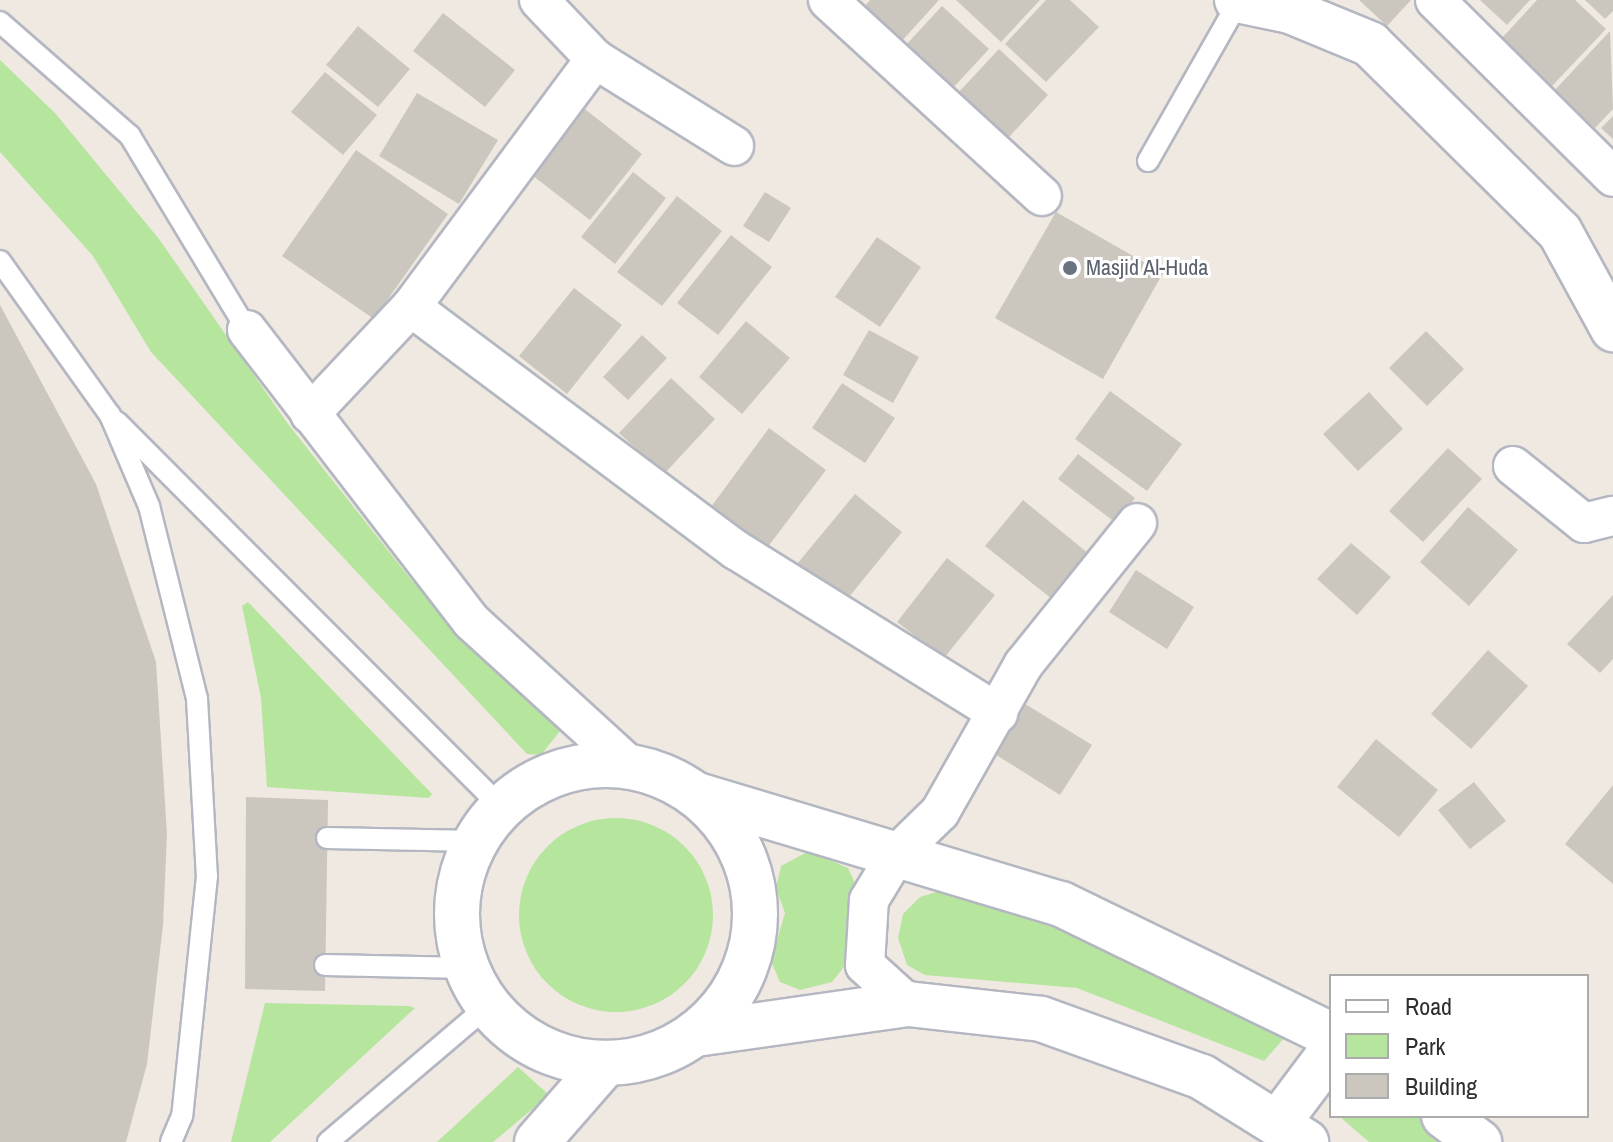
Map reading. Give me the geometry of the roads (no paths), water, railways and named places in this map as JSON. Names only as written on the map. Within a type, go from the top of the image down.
[{"type":"street","points":[[539,0],[595,59],[734,146]]},
{"type":"street","points":[[828,0],[1042,196]]},
{"type":"street","points":[[1238,0],[1290,11],[1370,44],[1560,232],[1613,329]]},
{"type":"street","points":[[1435,0],[1613,177]]},
{"type":"street","points":[[310,414],[411,307],[595,59]]},
{"type":"street","points":[[411,307],[736,550],[998,713]]},
{"type":"street","points":[[247,330],[471,621],[631,767],[697,795],[1061,904],[1329,1034]]},
{"type":"street","points":[[1513,466],[1584,523],[1613,516]]},
{"type":"street","points":[[908,1004],[865,965],[869,900],[897,854],[940,812],[1023,665],[1137,523]]},
{"type":"street","points":[[631,767],[586,766],[541,779],[501,807],[474,841],[459,882],[457,926],[467,968],[488,1006],[521,1036],[561,1056],[606,1063],[651,1056],[696,1034],[908,1004],[1041,1019],[1202,1077],[1293,1131],[1329,1056]]},
{"type":"street","points":[[696,1034],[731,998],[753,945],[755,889],[735,836],[697,795]]},
{"type":"street","points":[[537,1142],[606,1063]]},
{"type":"street","points":[[1447,1118],[1479,1142]]},
{"type":"lane","points":[[1148,161],[1238,0]]},
{"type":"lane","points":[[0,22],[130,136],[247,330]]},
{"type":"lane","points":[[0,261],[110,415],[501,807]]},
{"type":"lane","points":[[110,415],[149,506],[197,699],[207,876],[182,1116],[171,1142]]},
{"type":"lane","points":[[327,838],[474,841]]},
{"type":"lane","points":[[325,965],[467,968]]},
{"type":"lane","points":[[328,1142],[488,1006]]},
{"type":"place","name":"Masjid Al-Huda","points":[[1070,268]]}]
